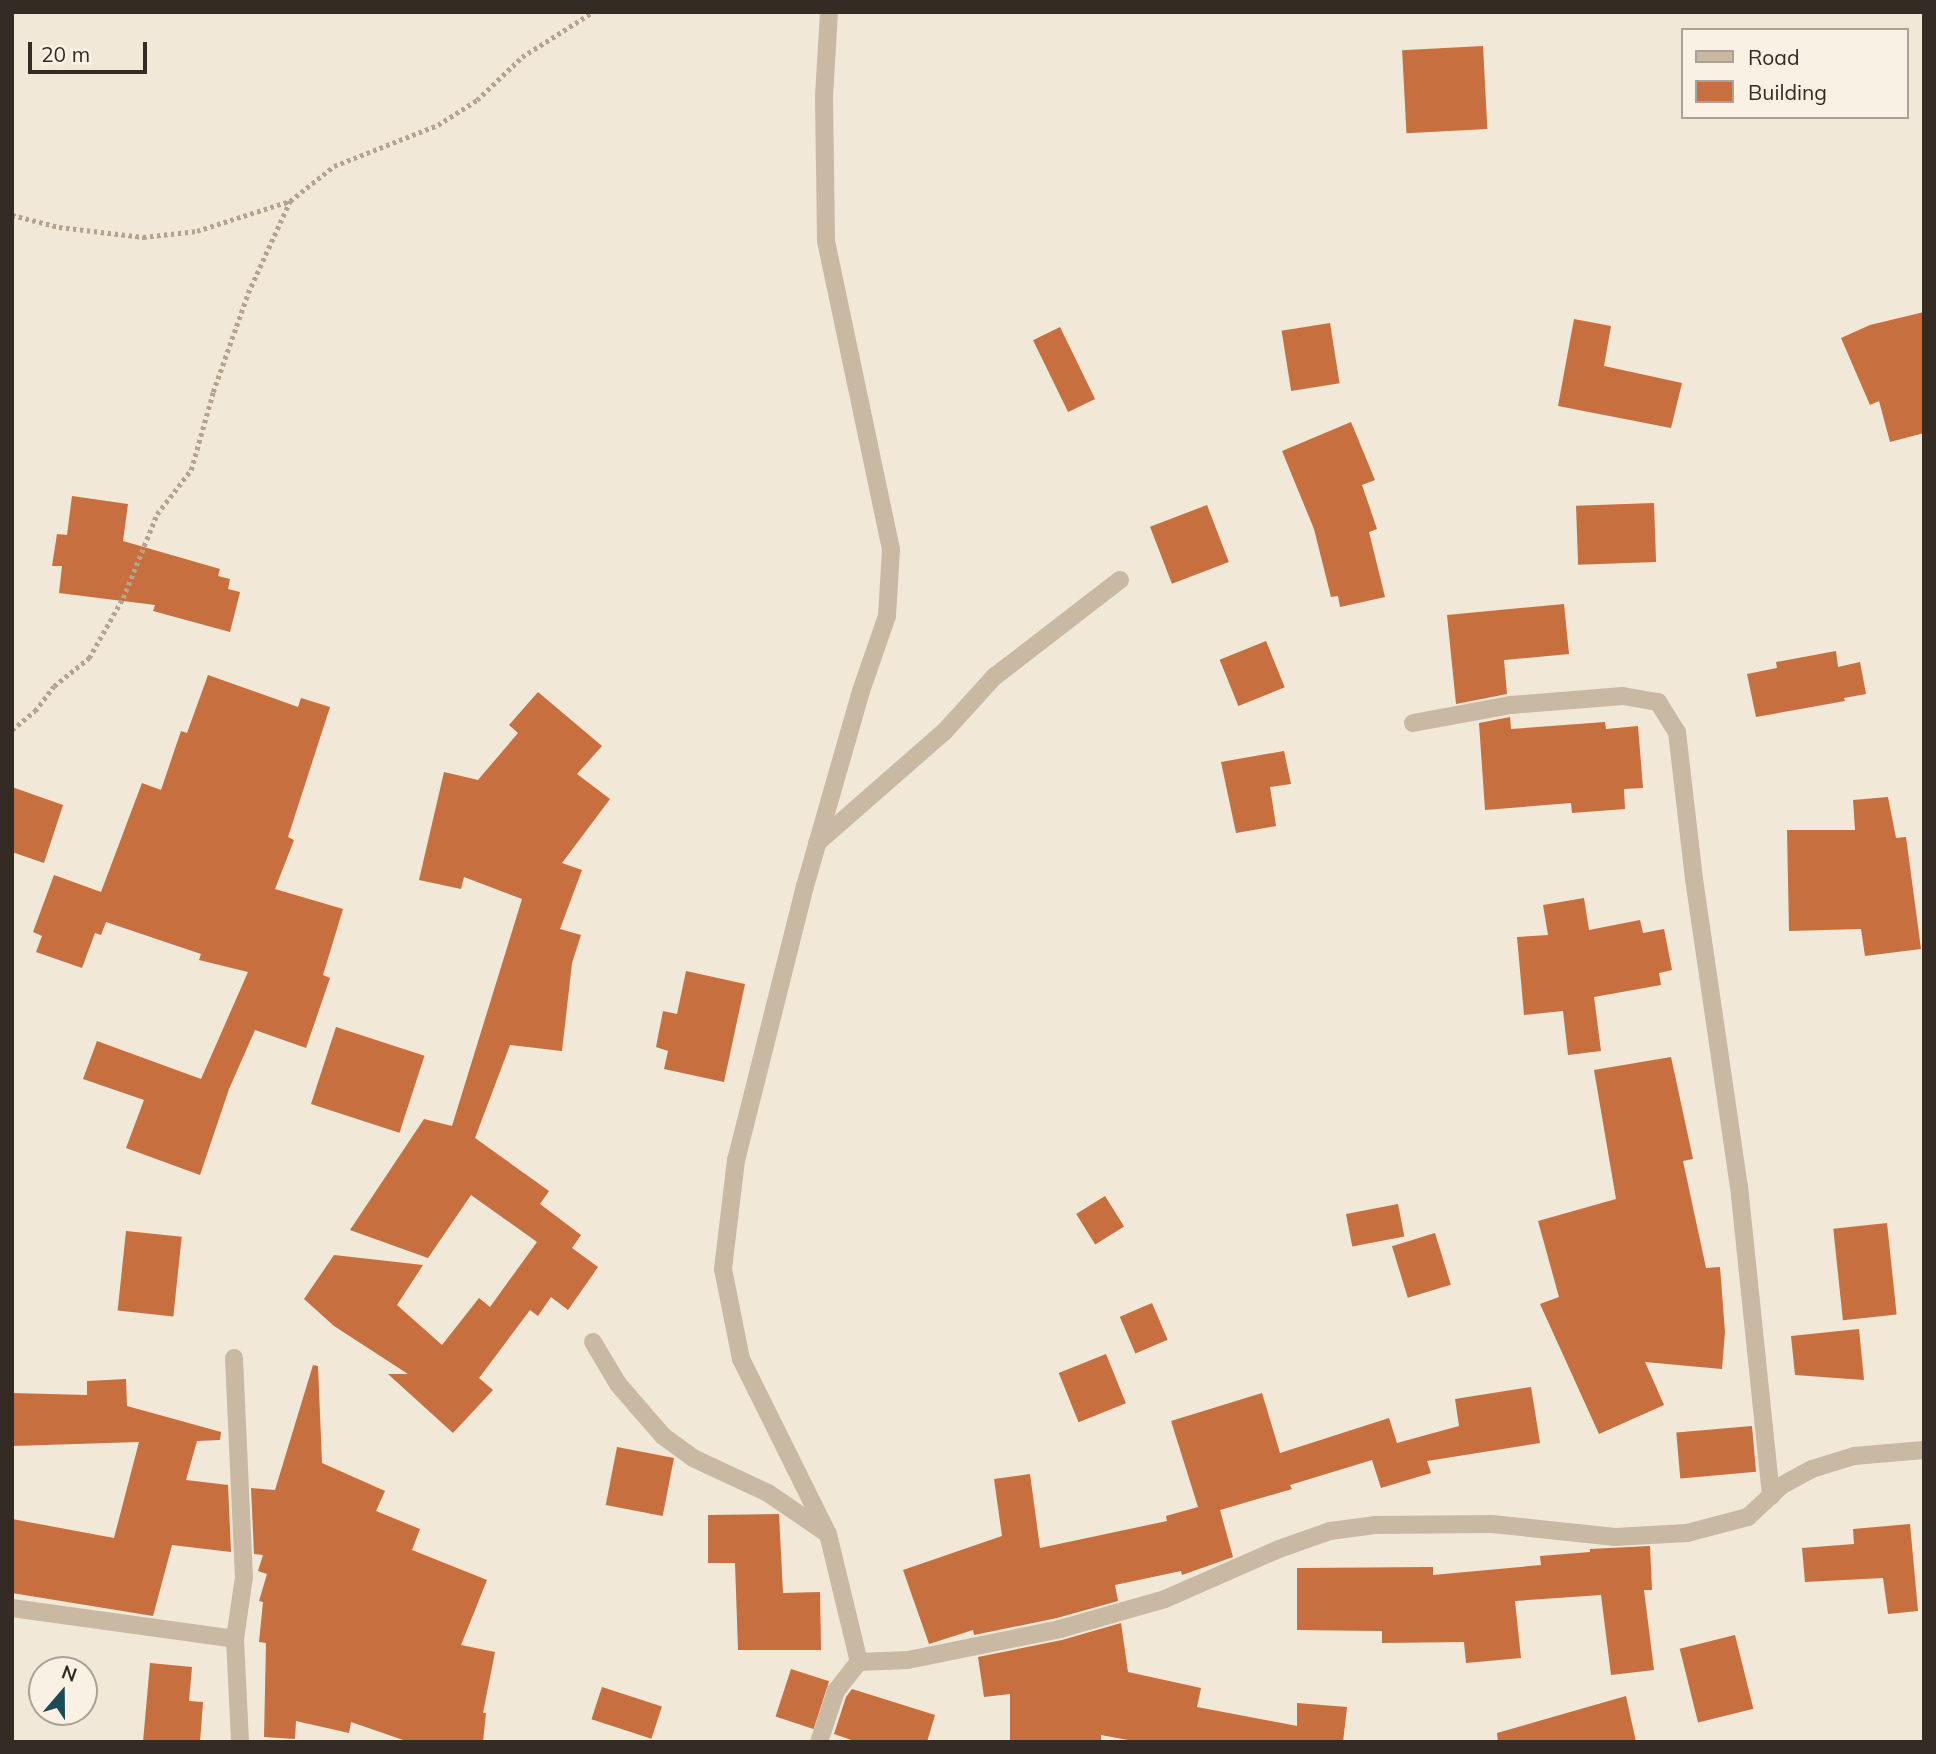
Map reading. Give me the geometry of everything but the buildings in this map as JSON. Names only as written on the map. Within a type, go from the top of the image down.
[{"type":"street","points":[[829,12],[824,96],[826,241],[891,549],[887,616],[861,691],[817,843],[736,1160],[723,1269],[741,1359],[828,1534],[859,1662]]},
{"type":"street","points":[[817,843],[944,733],[994,677],[1120,580]]},
{"type":"street","points":[[1413,723],[1511,705],[1623,696],[1658,702],[1677,732],[1694,879],[1739,1186],[1771,1496]]},
{"type":"street","points":[[593,1342],[618,1384],[663,1436],[693,1458],[768,1493],[828,1534]]},
{"type":"street","points":[[234,1358],[244,1577],[235,1639],[240,1742]]},
{"type":"street","points":[[819,1742],[836,1691],[859,1662],[908,1660],[1060,1629],[1165,1599],[1279,1549],[1330,1531],[1376,1525],[1492,1524],[1615,1537],[1687,1534],[1748,1517],[1781,1486],[1812,1469],[1854,1456],[1924,1450]]},
{"type":"street","points":[[12,1608],[235,1639]]},
{"type":"path","points":[[12,215],[59,227],[143,237],[197,231],[290,201],[334,166],[438,125],[477,100],[522,57],[593,12]]},
{"type":"path","points":[[12,730],[35,710],[54,686],[89,658],[123,598],[157,514],[191,470],[213,393],[248,293],[290,201]]}]
